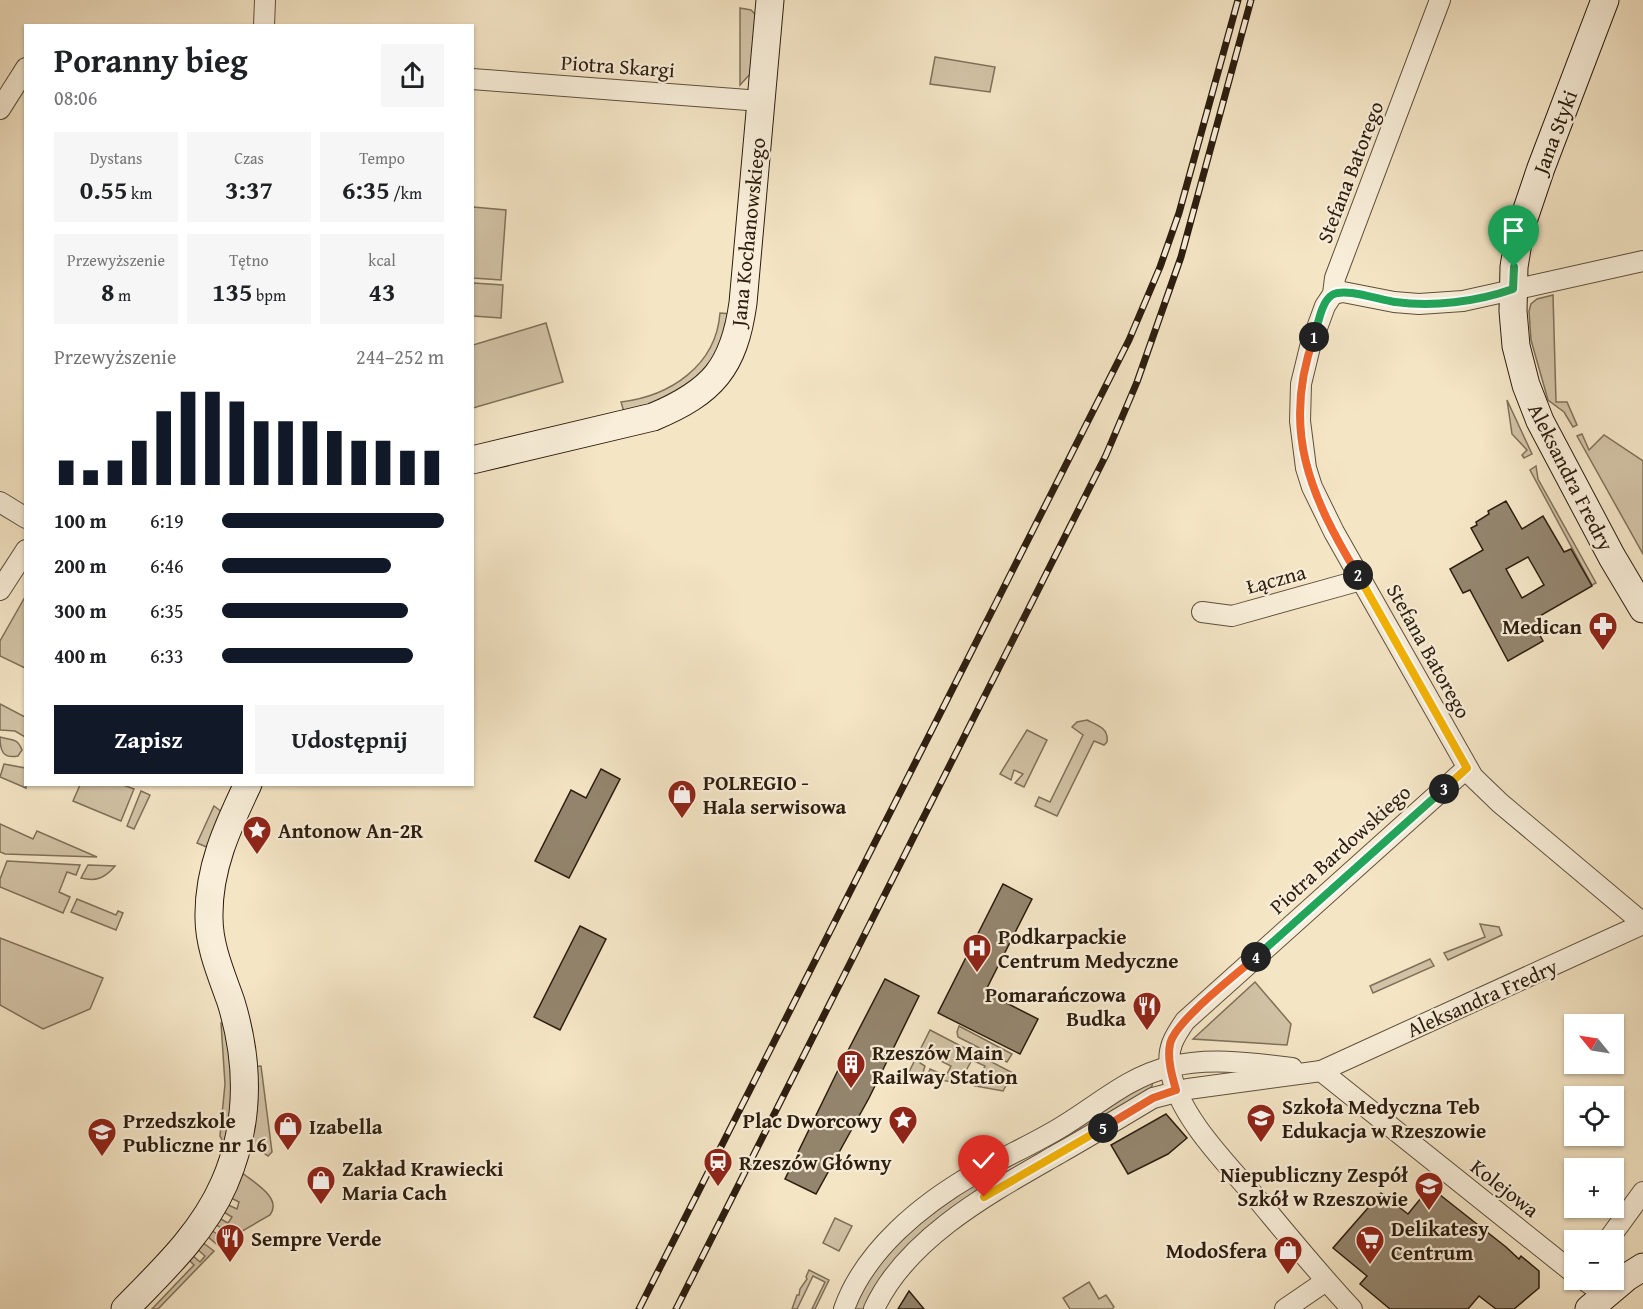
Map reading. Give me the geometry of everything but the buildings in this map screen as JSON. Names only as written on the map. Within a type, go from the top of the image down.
[{"type":"street","points":[[264,24],[265,0]]},
{"type":"street","name":"Jana Kochanowskiego","points":[[474,460],[653,417],[691,398],[717,376],[727,362],[739,332],[770,0]]},
{"type":"street","name":"Stefana Batorego","points":[[1440,0],[1335,278],[1333,294],[1325,306],[1304,366],[1300,402],[1302,446],[1312,487],[1361,580],[1477,782],[1643,923]]},
{"type":"street","name":"Jana Styki","points":[[1513,278],[1518,241],[1529,202],[1605,0]]},
{"type":"street","points":[[0,109],[24,71]]},
{"type":"street","name":"Piotra Skargi","points":[[474,79],[761,101]]},
{"type":"street","points":[[1333,294],[1343,291],[1394,302],[1419,304],[1463,301],[1513,278],[1643,261]]},
{"type":"street","name":"Aleksandra Fredry","points":[[1513,278],[1516,346],[1526,385],[1540,421],[1640,596]]},
{"type":"street","points":[[0,502],[24,517]]},
{"type":"street","points":[[0,590],[24,552]]},
{"type":"street","name":"Łączna","points":[[1202,612],[1232,616],[1361,580]]},
{"type":"street","name":"Piotra Bardowskiego","points":[[1170,1067],[1170,1043],[1185,1021],[1467,768]]},
{"type":"street","points":[[126,1309],[190,1240],[223,1186],[239,1142],[245,1106],[245,1069],[236,1021],[216,955],[209,921],[209,889],[215,858],[247,786]]},
{"type":"street","name":"Aleksandra Fredry","points":[[1321,1071],[1643,923]]},
{"type":"street","points":[[844,1309],[862,1274],[885,1245],[904,1226],[952,1187],[1062,1127],[1125,1084],[1149,1073],[1170,1067],[1212,1061],[1321,1071]]},
{"type":"street","points":[[1170,1067],[1176,1090],[1193,1119],[1326,1281],[1352,1309]]},
{"type":"street","points":[[874,1309],[886,1289],[917,1251],[965,1209],[1147,1102],[1176,1090],[1321,1071]]},
{"type":"street","name":"Kolejowa","points":[[1321,1071],[1564,1265]]},
{"type":"street","points":[[1615,1230],[1643,1192]]},
{"type":"street","points":[[1597,1302],[1643,1267]]},
{"type":"street","points":[[1285,1309],[1326,1281]]},
{"type":"shaded area","points":[[740,8],[751,10],[757,16],[752,72],[740,85]]},
{"type":"shaded area","points":[[935,57],[995,67],[990,92],[930,84]]},
{"type":"shaded area","points":[[474,207],[506,210],[501,280],[474,278]]},
{"type":"shaded area","points":[[474,283],[503,285],[501,318],[474,316]]},
{"type":"shaded area","points":[[1553,295],[1556,402],[1567,402],[1577,425],[1573,427],[1564,412],[1548,400],[1531,340],[1529,311],[1531,304],[1537,299]]},
{"type":"shaded area","points":[[720,313],[732,314],[723,351],[676,397],[624,412],[621,402],[657,393],[673,385],[700,363],[717,332]]},
{"type":"shaded area","points":[[546,323],[563,382],[474,408],[474,345]]},
{"type":"shaded area","points":[[1507,400],[1532,454],[1524,458],[1522,455],[1527,450],[1512,434]]},
{"type":"shaded area","points":[[1582,434],[1589,450],[1604,435],[1643,461],[1643,554],[1577,436]]},
{"type":"shaded area","points":[[1536,466],[1538,479],[1596,583],[1592,585],[1530,470]]},
{"type":"shaded area","points":[[24,599],[24,667],[0,656],[0,641]]},
{"type":"shaded area","points":[[0,704],[24,716],[24,736],[15,731],[0,730]]},
{"type":"shaded area","points":[[1087,720],[1104,730],[1107,742],[1104,745],[1094,741],[1057,816],[1035,806],[1039,797],[1050,802],[1083,735],[1072,727],[1077,722]]},
{"type":"shaded area","points":[[1027,730],[1047,740],[1024,787],[1015,783],[1023,774],[1014,770],[1011,780],[1000,774]]},
{"type":"shaded area","points":[[0,737],[18,743],[22,750],[18,756],[13,757],[3,753]]},
{"type":"shaded area","points":[[4,764],[24,768],[26,788],[0,777]]},
{"type":"shaded area","points":[[80,786],[126,786],[134,789],[121,821],[73,801]]},
{"type":"shaded area","points":[[141,791],[150,795],[134,829],[127,826]]},
{"type":"shaded area","points":[[214,806],[222,812],[209,848],[197,843]]},
{"type":"shaded area","points":[[0,824],[33,839],[37,831],[97,857],[5,854],[0,852]]},
{"type":"shaded area","points":[[7,861],[80,865],[76,875],[67,872],[59,892],[70,897],[63,913],[0,887],[0,879]]},
{"type":"shaded area","points":[[88,865],[115,866],[108,874],[91,880],[81,878]]},
{"type":"shaded area","points":[[77,899],[116,915],[118,911],[123,913],[116,930],[71,912]]},
{"type":"shaded area","points":[[1480,924],[1499,927],[1502,935],[1448,960],[1444,953],[1485,937]]},
{"type":"shaded area","points":[[0,938],[103,978],[90,1009],[43,1029],[0,1005]]},
{"type":"shaded area","points":[[1430,959],[1434,966],[1373,993],[1370,986]]},
{"type":"shaded area","points":[[1255,982],[1291,1024],[1287,1045],[1193,1039]]},
{"type":"shaded area","points":[[221,1023],[227,1023],[236,1080],[225,1145],[220,1136],[225,1084]]},
{"type":"shaded area","points":[[959,1026],[1012,1054],[1007,1062],[958,1037]]},
{"type":"shaded area","points":[[930,1030],[1013,1073],[1003,1091],[975,1086],[985,1066],[972,1060],[959,1083],[927,1078],[930,1069],[946,1076],[951,1066],[925,1053],[920,1063],[925,1066],[922,1076],[908,1074]]},
{"type":"shaded area","points":[[261,1066],[272,1152],[268,1156],[251,1144],[253,1067]]},
{"type":"shaded area","points":[[1153,1079],[1152,1086],[1147,1092],[1096,1122],[1092,1115]]},
{"type":"shaded area","points":[[241,1172],[265,1191],[273,1203],[273,1209],[270,1215],[230,1238],[220,1247],[207,1236],[211,1230],[220,1236],[224,1230],[215,1224],[219,1218],[228,1223],[232,1217],[222,1211],[226,1204],[237,1209],[239,1202],[229,1197]]},
{"type":"shaded area","points":[[981,1180],[983,1182],[976,1191],[924,1230],[867,1302],[864,1309],[853,1309],[875,1269],[890,1252],[925,1220]]},
{"type":"shaded area","points":[[835,1218],[852,1226],[839,1251],[823,1243]]},
{"type":"shaded area","points":[[202,1242],[214,1251],[158,1309],[152,1309],[194,1265],[188,1259],[192,1255],[200,1262],[205,1256],[197,1249]]},
{"type":"shaded area","points":[[809,1270],[829,1280],[815,1309],[812,1309],[825,1282],[813,1276],[797,1309],[792,1309],[807,1279]]},
{"type":"shaded area","points":[[1089,1282],[1099,1299],[1106,1295],[1114,1307],[1112,1309],[1070,1309],[1063,1298]]},
{"type":"railway","points":[[639,1309],[1129,340],[1160,267],[1179,213],[1238,0]]},
{"type":"railway","points":[[676,1309],[1106,455],[1137,382],[1181,257],[1251,0]]},
{"type":"place","name":"Medican","points":[[1603,652]]},
{"type":"place","name":"POLREGIO - Hala serwisowa","points":[[682,820]]},
{"type":"place","name":"Antonow An-2R","points":[[257,856]]},
{"type":"place","name":"Podkarpackie Centrum Medyczne","points":[[977,974]]},
{"type":"place","name":"Pomarańczowa Budka","points":[[1147,1032]]},
{"type":"place","name":"Rzeszów Main Railway Station","points":[[851,1090]]},
{"type":"place","name":"Szkoła Medyczna Teb Edukacja w Rzeszowie","points":[[1261,1144]]},
{"type":"place","name":"Plac Dworcowy","points":[[903,1146]]},
{"type":"place","name":"Izabella","points":[[288,1152]]},
{"type":"place","name":"Przedszkole Publiczne nr 16","points":[[102,1158]]},
{"type":"place","name":"Rzeszów Główny","points":[[718,1188]]},
{"type":"place","name":"Zakład Krawiecki Maria Cach","points":[[321,1206]]},
{"type":"place","name":"Niepubliczny Zespół Szkół w Rzeszowie","points":[[1429,1212]]},
{"type":"place","name":"Sempre Verde","points":[[230,1264]]},
{"type":"place","name":"Delikatesy Centrum","points":[[1370,1266]]},
{"type":"place","name":"ModoSfera","points":[[1288,1276]]},
{"type":"route","points":[[984,1197],[1153,1098],[1176,1090],[1170,1067],[1170,1043],[1185,1021],[1467,768],[1319,504],[1306,468],[1302,446],[1301,384],[1304,366],[1325,306],[1333,294],[1343,291],[1394,302],[1419,304],[1463,301],[1513,289],[1514,267]]}]
